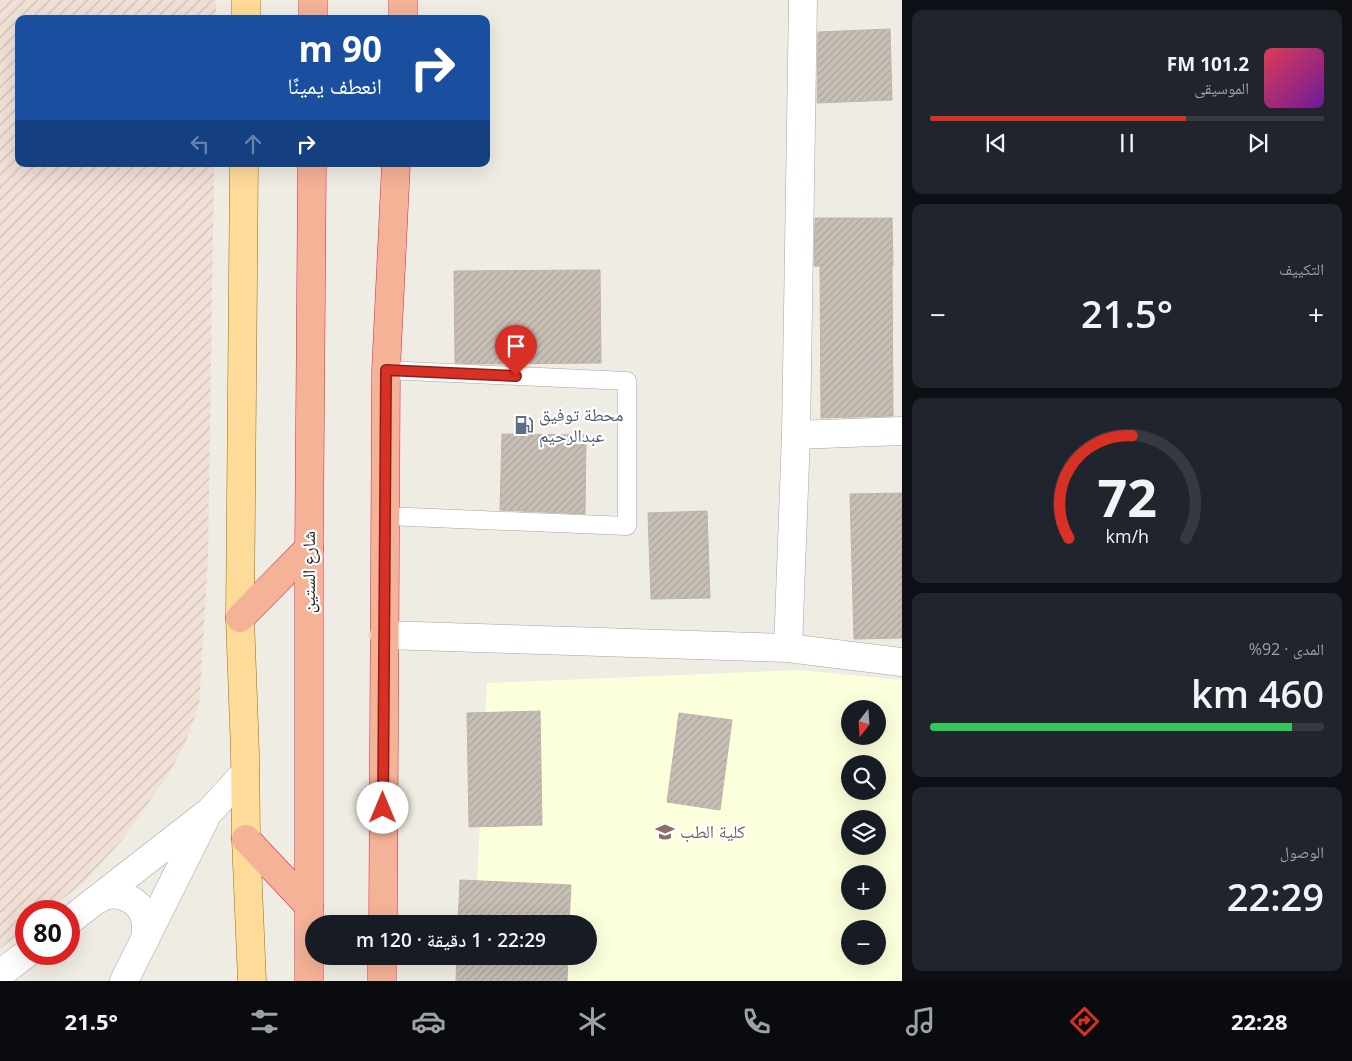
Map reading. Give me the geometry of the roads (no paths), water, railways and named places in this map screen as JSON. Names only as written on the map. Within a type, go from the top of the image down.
[{"type":"highway","points":[[313,0],[313,15]]},
{"type":"highway","points":[[403,0],[403,15]]},
{"type":"highway","name":"شارع الستين","points":[[309,981],[309,548],[312,167]]},
{"type":"highway","points":[[383,915],[386,370],[396,167]]},
{"type":"highway","points":[[240,618],[309,548]]},
{"type":"highway","points":[[246,839],[308,906]]},
{"type":"highway","points":[[382,965],[382,981]]},
{"type":"main road","points":[[246,0],[246,15]]},
{"type":"main road","points":[[244,167],[240,618],[252,981]]},
{"type":"street","points":[[788,648],[796,435],[803,0]]},
{"type":"street","points":[[796,435],[902,431]]},
{"type":"street","points":[[384,635],[788,648],[902,662]]},
{"type":"street","points":[[80,912],[210,811],[245,773]]},
{"type":"street","points":[[124,981],[210,811]]},
{"type":"street","points":[[93,902],[104,896],[116,895],[128,898],[138,905],[144,916],[146,928],[144,940]]},
{"type":"street","points":[[0,974],[15,962]]},
{"type":"lane","points":[[385,516],[627,526],[627,381],[386,370]]},
{"type":"place","name":"محطة توفيق عبدالرحيم","points":[[524,425]]},
{"type":"place","name":"كلية الطب","points":[[665,832]]}]
